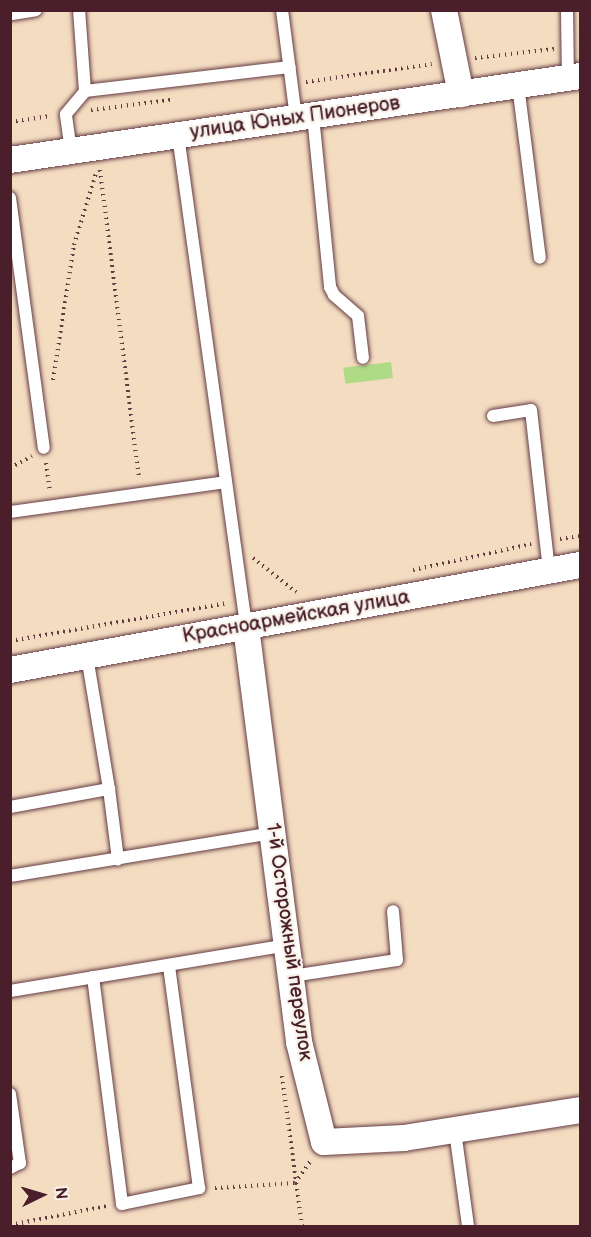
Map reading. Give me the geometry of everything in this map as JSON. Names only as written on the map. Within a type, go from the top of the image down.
[{"type":"street","points":[[444,10],[461,94]]},
{"type":"street","name":"улица Юных Пионеров","points":[[10,160],[574,77]]},
{"type":"street","name":"Красноармейская улица","points":[[10,670],[580,565]]},
{"type":"street","name":"1-й Осторожный переулок","points":[[246,627],[299,1042],[324,1142],[404,1138],[580,1110]]},
{"type":"lane","points":[[12,13],[36,10]]},
{"type":"lane","points":[[79,10],[85,91]]},
{"type":"lane","points":[[282,10],[290,67],[305,117],[330,287],[334,295],[358,316],[363,358]]},
{"type":"lane","points":[[567,10],[574,77]]},
{"type":"lane","points":[[71,151],[66,114],[85,91],[290,67]]},
{"type":"lane","points":[[518,86],[540,258]]},
{"type":"lane","points":[[178,135],[246,627]]},
{"type":"lane","points":[[10,198],[44,448]]},
{"type":"lane","points":[[493,416],[531,410],[549,570]]},
{"type":"lane","points":[[10,512],[226,482]]},
{"type":"lane","points":[[87,656],[118,859]]},
{"type":"lane","points":[[10,807],[109,789]]},
{"type":"lane","points":[[10,876],[274,833]]},
{"type":"lane","points":[[292,976],[397,960],[393,911]]},
{"type":"lane","points":[[10,991],[288,945]]},
{"type":"lane","points":[[93,977],[122,1204],[199,1188],[169,964]]},
{"type":"lane","points":[[10,1094],[20,1163],[10,1168]]},
{"type":"lane","points":[[454,1131],[468,1227]]},
{"type":"path","points":[[10,122],[175,99]]},
{"type":"path","points":[[51,390],[74,245],[99,164],[141,494]]},
{"type":"path","points":[[10,468],[44,448],[52,506]]},
{"type":"path","points":[[410,570],[467,560],[503,548],[580,536]]},
{"type":"path","points":[[234,542],[296,592]]},
{"type":"path","points":[[285,594],[307,590]]},
{"type":"path","points":[[10,642],[243,601]]},
{"type":"path","points":[[291,1148],[302,1227]]},
{"type":"path","points":[[199,1188],[295,1183]]},
{"type":"path","points":[[10,1225],[122,1204]]},
{"type":"green space","points":[[391,362],[393,378],[345,384],[343,368]]}]
